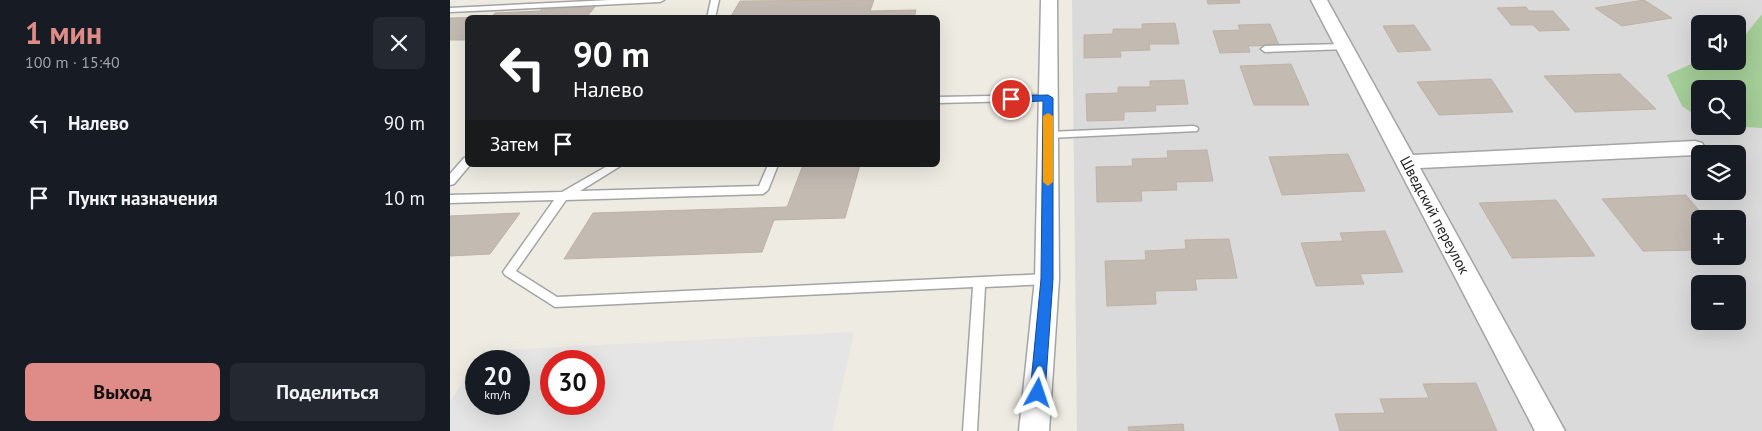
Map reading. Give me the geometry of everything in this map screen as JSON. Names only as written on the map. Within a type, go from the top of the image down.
[{"type":"street","points":[[1034,431],[1047,279],[1048,0]]},
{"type":"street","name":"Шведский переулок","points":[[1319,0],[1550,431]]},
{"type":"street","points":[[1406,162],[1691,148]]},
{"type":"lane","points":[[450,10],[660,0]]},
{"type":"lane","points":[[711,15],[715,0]]},
{"type":"lane","points":[[1264,50],[1344,47]]},
{"type":"lane","points":[[940,100],[1048,98]]},
{"type":"lane","points":[[1048,135],[1193,129]]},
{"type":"lane","points":[[450,180],[465,163]]},
{"type":"lane","points":[[614,167],[562,197],[509,272],[555,302],[1047,279]]},
{"type":"lane","points":[[450,199],[763,190],[772,167]]},
{"type":"lane","points":[[970,431],[979,282]]},
{"type":"shaded area","points":[[1072,0],[1762,0],[1762,431],[1077,431]]},
{"type":"shaded area","points":[[854,332],[832,431],[450,431],[450,402],[465,378],[465,415],[530,415],[530,350],[503,350]]},
{"type":"green space","points":[[1762,14],[1762,128],[1746,127],[1746,80],[1691,80],[1691,112],[1682,106],[1667,75],[1691,64],[1691,70],[1746,70],[1746,34]]},
{"type":"building","points":[[874,0],[870,11],[916,10],[915,15],[732,15],[740,1]]},
{"type":"building","points":[[1207,0],[1239,0],[1240,3],[1208,4]]},
{"type":"building","points":[[1644,0],[1672,18],[1622,26],[1595,8]]},
{"type":"building","points":[[597,4],[588,15],[493,15],[495,13],[540,11],[545,6]]},
{"type":"building","points":[[1526,7],[1529,11],[1553,11],[1570,30],[1539,31],[1533,25],[1511,25],[1497,8]]},
{"type":"building","points":[[450,18],[465,18],[465,40],[450,40]]},
{"type":"building","points":[[1175,23],[1179,44],[1149,44],[1150,50],[1120,51],[1121,57],[1084,58],[1084,35],[1113,34],[1113,29],[1142,29],[1142,24]]},
{"type":"building","points":[[1270,24],[1279,45],[1248,46],[1250,52],[1220,53],[1213,31],[1240,30],[1238,25]]},
{"type":"building","points":[[1414,25],[1431,50],[1398,52],[1383,26]]},
{"type":"building","points":[[1291,64],[1309,105],[1254,105],[1240,66]]},
{"type":"building","points":[[1620,74],[1656,109],[1575,112],[1544,76]]},
{"type":"building","points":[[1491,79],[1513,112],[1439,115],[1417,82]]},
{"type":"building","points":[[1184,80],[1188,104],[1155,105],[1156,111],[1124,112],[1124,120],[1087,121],[1086,94],[1118,93],[1118,87],[1150,87],[1150,81]]},
{"type":"building","points":[[1207,150],[1213,181],[1176,182],[1177,190],[1141,191],[1142,201],[1097,202],[1096,167],[1133,166],[1132,159],[1168,158],[1167,151]]},
{"type":"building","points":[[1348,154],[1365,191],[1282,195],[1269,157]]},
{"type":"building","points":[[802,167],[859,167],[845,218],[774,220],[762,252],[564,259],[593,213],[787,207]]},
{"type":"building","points":[[1686,195],[1698,210],[1691,210],[1691,250],[1643,251],[1602,199]]},
{"type":"building","points":[[1556,200],[1595,256],[1512,258],[1479,203]]},
{"type":"building","points":[[520,213],[490,254],[450,256],[450,216]]},
{"type":"building","points":[[1385,231],[1403,272],[1360,274],[1364,284],[1316,286],[1301,243],[1343,241],[1340,233]]},
{"type":"building","points":[[1229,239],[1237,278],[1195,279],[1197,290],[1155,291],[1156,304],[1107,306],[1105,261],[1146,260],[1145,251],[1186,249],[1185,240]]},
{"type":"building","points":[[1476,383],[1497,431],[1340,431],[1335,414],[1385,413],[1380,399],[1429,398],[1423,384]]},
{"type":"building","points":[[1183,424],[1184,431],[1129,431],[1128,427]]},
{"type":"slow traffic","points":[[1048,116],[1048,182]]},
{"type":"route","points":[[1011,99],[1048,98],[1047,279],[1038,393]]}]
